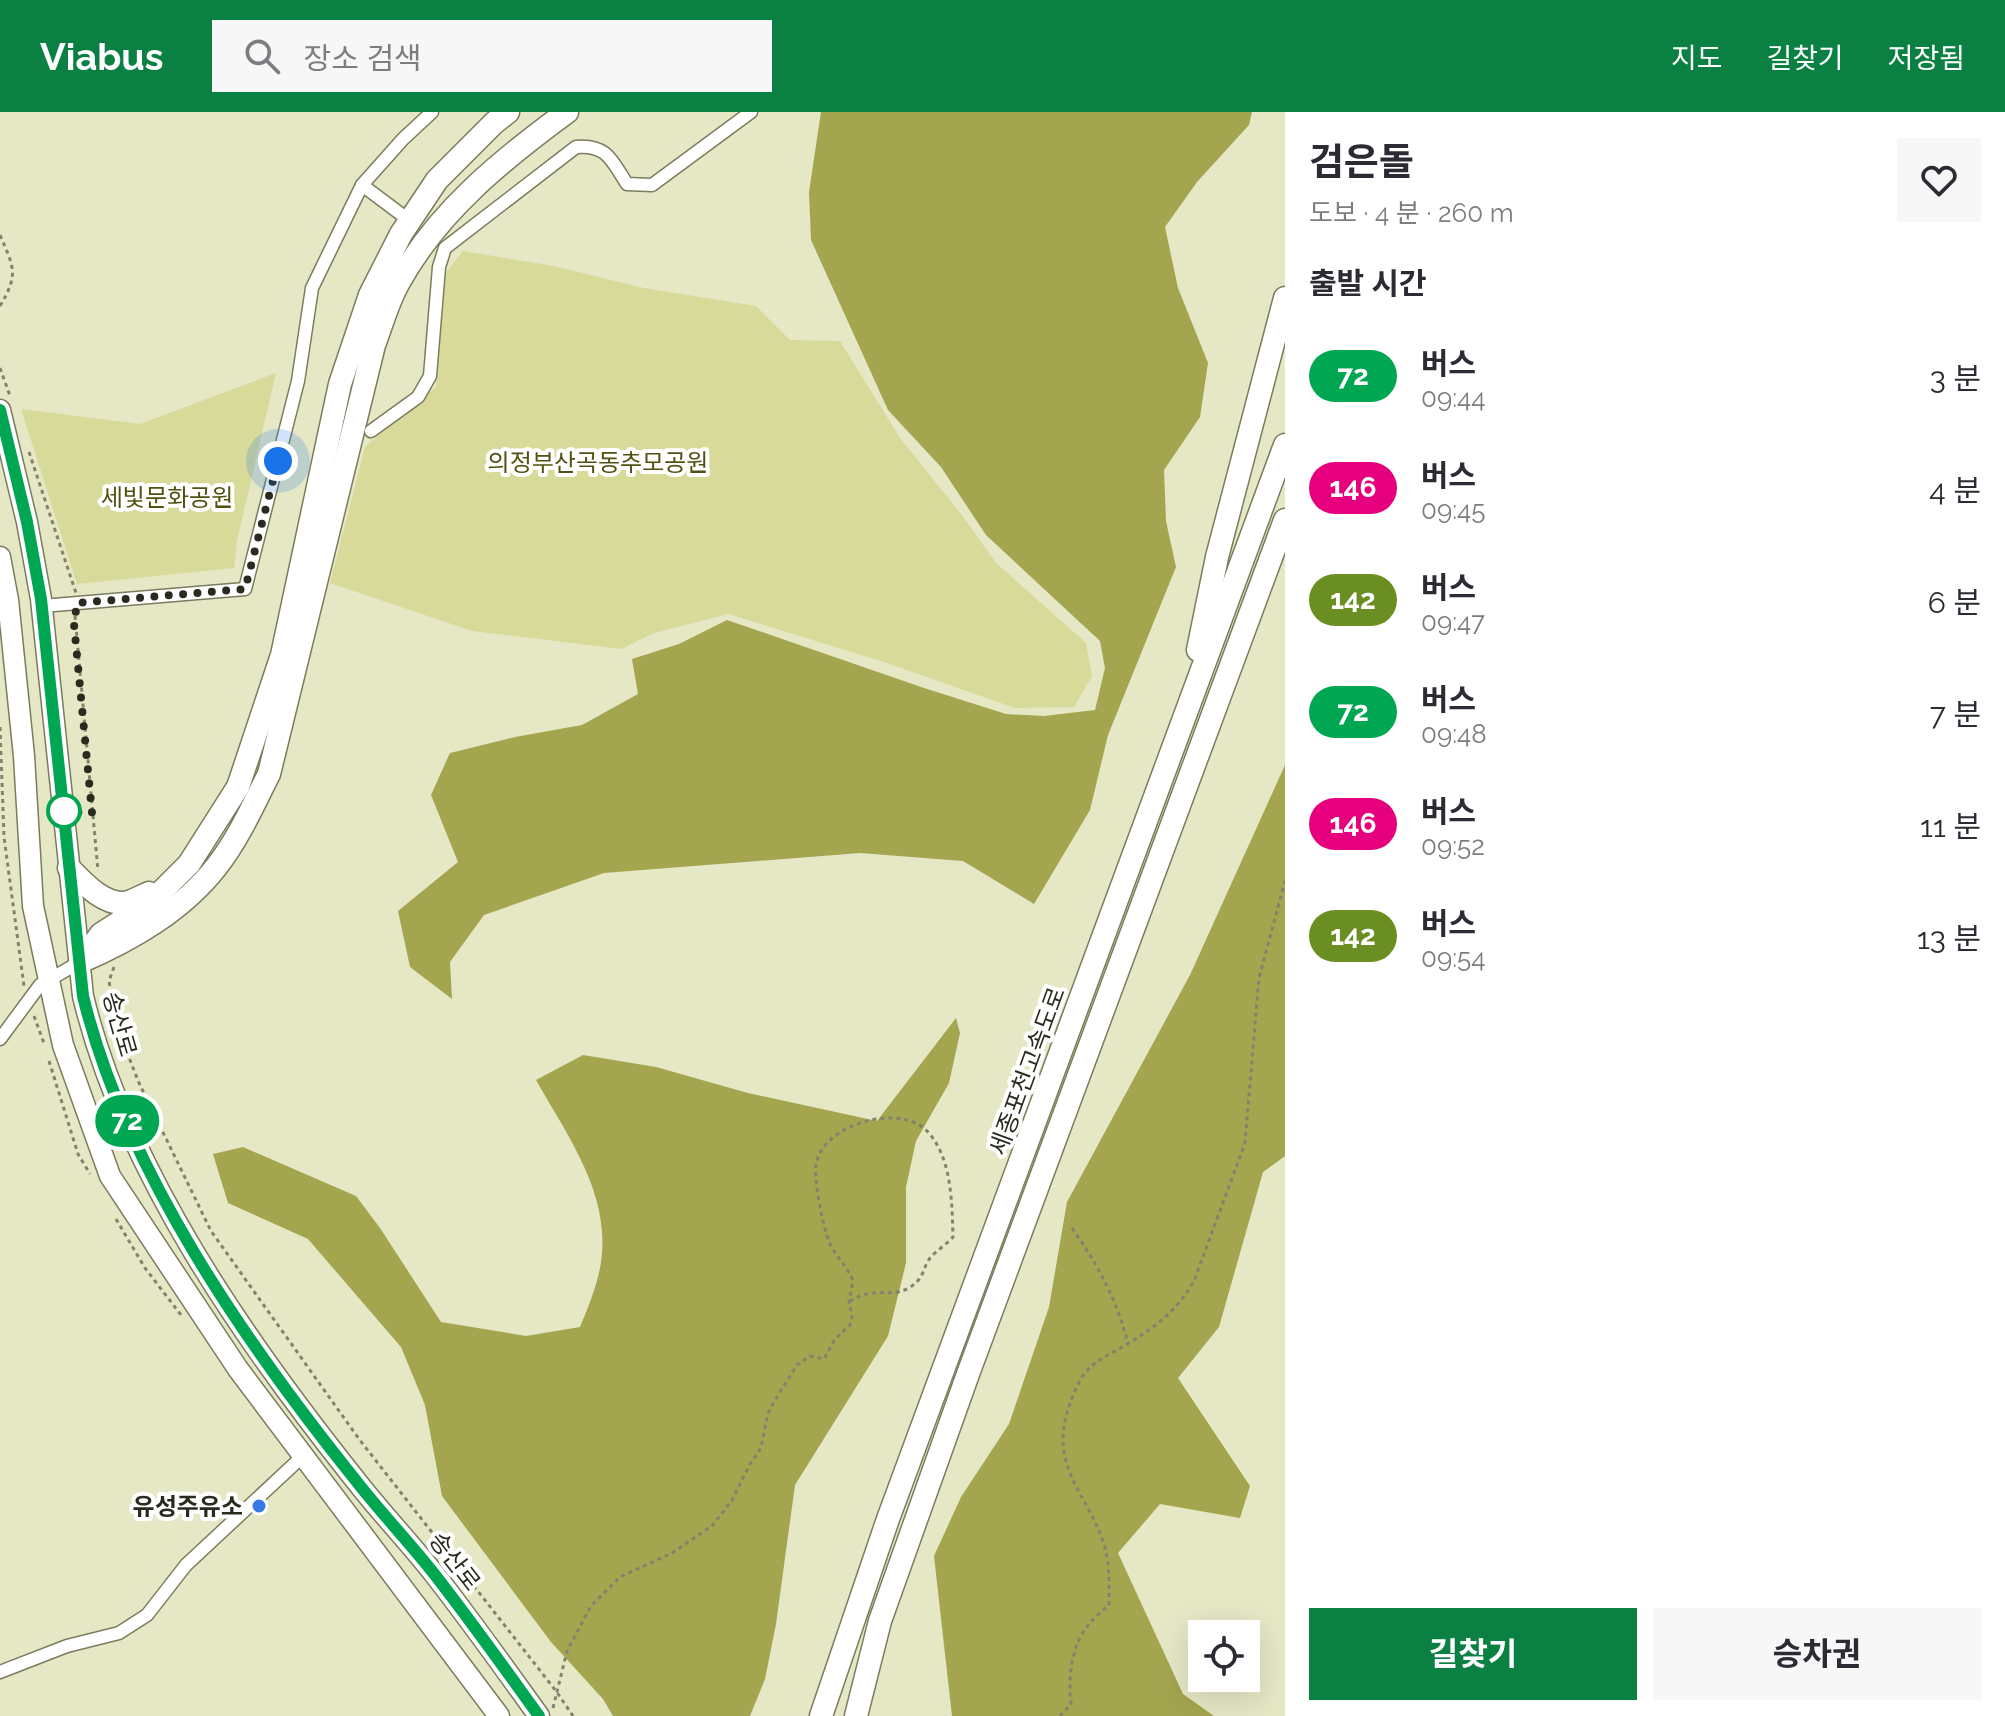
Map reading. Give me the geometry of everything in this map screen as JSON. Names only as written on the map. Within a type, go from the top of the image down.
[{"type":"highway","points":[[80,962],[101,934],[151,902],[183,870],[238,787],[282,655],[340,384],[370,295],[401,234],[437,180],[508,112]]},
{"type":"highway","points":[[80,962],[109,949],[176,909],[217,867],[240,830],[269,774],[374,345],[398,282],[437,225],[511,154],[567,112]]},
{"type":"highway","points":[[1182,726],[1217,557],[1285,298]]},
{"type":"highway","name":"세종포천고속도로","points":[[821,1716],[894,1504],[1285,445]]},
{"type":"highway","name":"세종포천고속도로","points":[[856,1716],[880,1621],[968,1374],[1285,520]]},
{"type":"highway","points":[[69,868],[108,900],[126,903],[151,892],[183,870]]},
{"type":"main road","name":"송산로","points":[[5,403],[42,606],[83,996],[94,1041],[146,1163],[187,1240],[313,1426],[433,1572],[539,1716]]},
{"type":"main road","points":[[0,557],[8,600],[24,756],[33,906],[63,1045],[110,1176],[238,1369],[499,1716]]},
{"type":"street","points":[[42,606],[245,589],[298,381],[312,288],[362,185],[432,112]]},
{"type":"street","points":[[371,431],[418,397],[430,376],[441,245],[576,147],[590,145],[607,153],[627,184],[652,185],[751,112]]},
{"type":"street","points":[[362,185],[402,215]]},
{"type":"street","points":[[0,1039],[40,985],[80,962]]},
{"type":"street","points":[[0,1672],[67,1646],[119,1633],[147,1615],[186,1565],[304,1455]]},
{"type":"path","points":[[0,235],[11,259],[14,283],[0,306]]},
{"type":"path","points":[[0,368],[5,403]]},
{"type":"path","points":[[29,453],[77,603],[74,624],[98,876],[97,893]]},
{"type":"path","points":[[1060,1716],[1071,1704],[1069,1689],[1075,1650],[1085,1629],[1109,1605],[1108,1560],[1101,1536],[1066,1466],[1062,1449],[1064,1424],[1076,1388],[1085,1374],[1102,1358],[1128,1344],[1176,1309],[1189,1290],[1206,1252],[1245,1143],[1259,978],[1285,881]]},
{"type":"path","points":[[109,949],[115,963],[109,981],[117,1027],[139,1083],[211,1231],[359,1439],[573,1716]]},
{"type":"path","points":[[552,1716],[571,1641],[585,1614],[620,1577],[652,1564],[696,1539],[720,1518],[761,1448],[768,1413],[797,1365],[810,1356],[824,1359],[835,1339],[850,1325],[849,1302],[853,1280],[827,1237],[816,1172],[819,1154],[837,1135],[867,1121],[894,1117],[912,1121],[928,1132],[943,1159],[951,1198],[953,1237],[929,1259],[926,1271],[909,1288],[866,1293],[849,1302]]},
{"type":"path","points":[[1072,1228],[1106,1280],[1128,1344]]},
{"type":"green space","name":"의정부산곡동추모공원","points":[[463,251],[554,266],[644,288],[756,306],[790,340],[840,341],[900,438],[996,563],[1086,643],[1092,676],[1074,707],[1015,708],[884,662],[728,614],[654,633],[621,649],[472,631],[330,583],[365,447],[436,387],[444,275]]},
{"type":"green space","name":"세빛문화공원","points":[[276,373],[237,541],[234,568],[77,584],[21,409],[140,424]]},
{"type":"shaded area","points":[[821,112],[1252,112],[1249,125],[1197,182],[1165,227],[1178,288],[1208,363],[1200,417],[1164,470],[1166,521],[1176,567],[1108,735],[1090,810],[1034,904],[963,861],[860,853],[604,873],[484,915],[450,962],[452,999],[410,967],[398,911],[458,862],[431,795],[450,753],[582,725],[638,694],[632,659],[679,644],[727,620],[1006,714],[1044,716],[1095,710],[1105,668],[1100,641],[986,535],[941,467],[888,410],[811,240],[809,192]]},
{"type":"shaded area","points":[[1285,765],[1285,1156],[1263,1172],[1219,1327],[1178,1378],[1250,1486],[1240,1518],[1160,1504],[1118,1553],[1183,1694],[1214,1716],[952,1716],[934,1556],[961,1497],[1009,1424],[1049,1307],[1067,1202],[1190,975]]},
{"type":"shaded area","points":[[956,1018],[960,1033],[949,1083],[916,1141],[906,1187],[906,1263],[888,1336],[795,1485],[776,1624],[765,1679],[750,1716],[613,1716],[603,1699],[551,1642],[442,1496],[425,1405],[401,1347],[308,1239],[228,1203],[213,1154],[243,1147],[356,1196],[441,1322],[526,1336],[580,1327],[601,1262],[600,1213],[584,1167],[536,1080],[583,1055],[656,1067],[748,1093],[877,1121]]},
{"type":"bus line","name":"72","points":[[0,410],[27,522],[41,599],[83,996],[94,1041],[120,1105],[146,1163],[187,1240],[242,1325],[313,1426],[433,1572],[539,1716]]},
{"type":"place","name":"유성주유소","points":[[259,1506]]},
{"type":"route","points":[[64,811],[92,813],[74,624],[77,603],[245,589],[278,461]]}]
